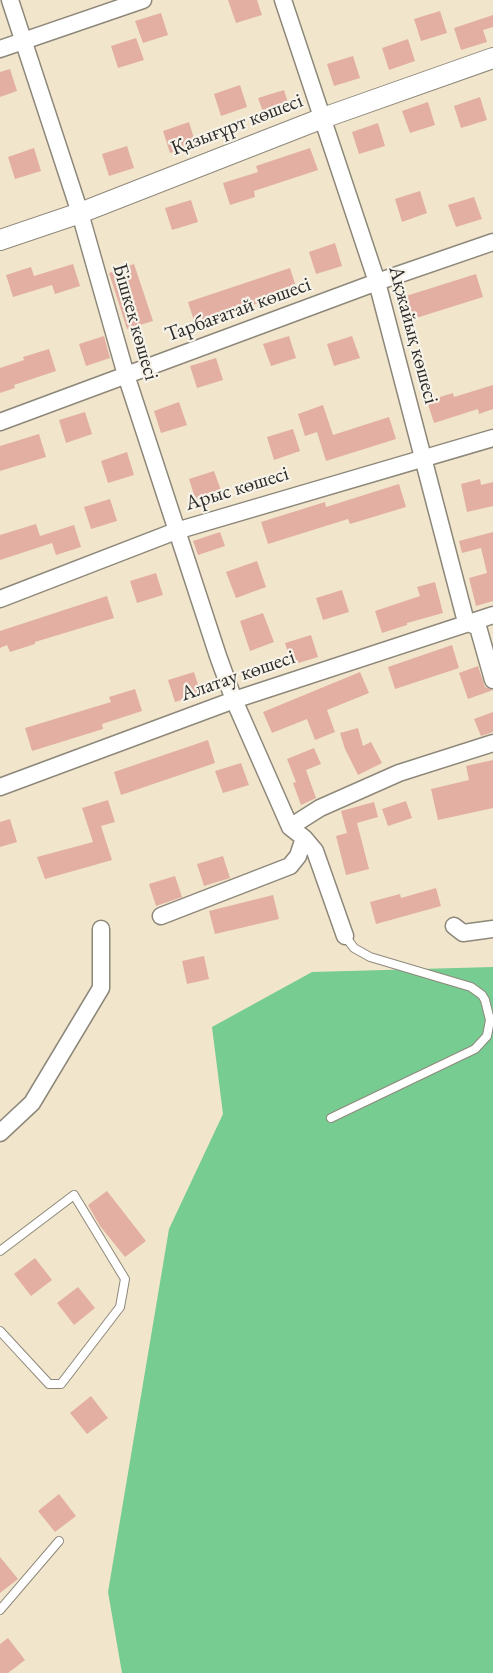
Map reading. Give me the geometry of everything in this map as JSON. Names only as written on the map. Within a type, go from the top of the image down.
[{"type":"street","name":"Бішкек көшесі","points":[[10,0],[80,213],[126,375],[218,656],[234,700],[290,827]]},
{"type":"street","points":[[0,49],[143,0]]},
{"type":"street","name":"Ақжайық көшесі","points":[[283,0],[377,282],[466,622],[478,627],[493,680]]},
{"type":"street","name":"Қазығұрт көшесі","points":[[0,240],[80,213],[323,118],[493,57]]},
{"type":"street","name":"Тарбағатай көшесі","points":[[0,422],[377,282],[493,242]]},
{"type":"street","name":"Арыс көшесі","points":[[0,599],[176,531],[493,438]]},
{"type":"street","name":"Алатау көшесі","points":[[0,787],[234,700],[493,615]]},
{"type":"street","points":[[345,936],[315,851],[290,827],[320,808],[399,773],[493,743]]},
{"type":"street","points":[[161,916],[290,866],[298,856],[304,838]]},
{"type":"street","points":[[454,926],[463,933],[493,929]]},
{"type":"street","points":[[0,1132],[32,1103],[101,988],[100,929]]},
{"type":"lane","points":[[331,1118],[475,1049],[487,1036],[490,1020],[489,999],[471,987],[370,957],[354,948],[345,936]]},
{"type":"lane","points":[[0,1251],[74,1195],[125,1279],[120,1307],[61,1384],[49,1384],[0,1331]]},
{"type":"lane","points":[[0,1610],[59,1541]]},
{"type":"green space","points":[[493,967],[493,1673],[122,1673],[108,1592],[169,1229],[223,1114],[212,1027],[312,972]]},
{"type":"building","points":[[228,0],[257,0],[262,15],[236,23]]},
{"type":"building","points":[[440,11],[447,33],[421,41],[414,19]]},
{"type":"building","points":[[161,13],[168,35],[143,43],[135,21]]},
{"type":"building","points":[[493,15],[493,27],[483,30],[487,42],[461,50],[454,28]]},
{"type":"building","points":[[136,38],[144,60],[118,68],[111,46]]},
{"type":"building","points":[[408,39],[415,61],[389,70],[382,48]]},
{"type":"building","points":[[353,56],[360,78],[334,86],[327,64]]},
{"type":"building","points":[[10,69],[17,91],[0,97],[0,72]]},
{"type":"building","points":[[240,85],[247,107],[221,116],[214,94]]},
{"type":"building","points":[[284,90],[291,112],[266,120],[258,98]]},
{"type":"building","points":[[480,97],[487,120],[461,128],[454,106]]},
{"type":"building","points":[[428,102],[435,125],[410,133],[402,111]]},
{"type":"building","points":[[189,122],[196,145],[170,153],[163,131]]},
{"type":"building","points":[[378,123],[385,146],[359,154],[352,132]]},
{"type":"building","points":[[127,146],[134,168],[109,176],[102,154]]},
{"type":"building","points":[[34,148],[41,171],[15,179],[8,157]]},
{"type":"building","points":[[310,148],[318,170],[254,191],[255,197],[230,205],[223,183],[258,172],[256,166]]},
{"type":"building","points":[[420,191],[427,213],[402,222],[395,199]]},
{"type":"building","points":[[474,197],[482,219],[456,227],[448,205]]},
{"type":"building","points":[[191,200],[198,222],[172,230],[165,208]]},
{"type":"building","points":[[335,243],[342,266],[316,274],[309,252]]},
{"type":"building","points":[[73,264],[80,286],[55,294],[52,285],[13,297],[6,275],[31,267],[34,276]]},
{"type":"building","points":[[134,264],[153,321],[127,329],[109,273]]},
{"type":"building","points":[[290,268],[297,290],[195,324],[188,302]]},
{"type":"building","points":[[476,274],[483,297],[413,319],[406,296]]},
{"type":"building","points":[[104,336],[110,358],[86,366],[79,344]]},
{"type":"building","points":[[289,336],[296,358],[271,366],[263,344]]},
{"type":"building","points":[[352,336],[360,358],[334,366],[327,344]]},
{"type":"building","points":[[49,349],[56,371],[14,385],[15,388],[0,393],[0,368],[24,360],[23,357]]},
{"type":"building","points":[[216,358],[223,380],[197,388],[190,366]]},
{"type":"building","points":[[493,385],[493,409],[479,414],[478,409],[434,423],[427,401],[453,393],[454,397]]},
{"type":"building","points":[[179,402],[187,425],[161,433],[154,411]]},
{"type":"building","points":[[323,405],[333,435],[389,417],[396,439],[326,461],[317,432],[305,436],[298,414]]},
{"type":"building","points":[[85,412],[92,434],[66,443],[59,420]]},
{"type":"building","points":[[293,429],[300,451],[274,460],[267,437]]},
{"type":"building","points":[[39,434],[46,457],[0,471],[0,446]]},
{"type":"building","points":[[127,452],[134,475],[108,483],[101,461]]},
{"type":"building","points":[[214,471],[222,493],[196,501],[189,479]]},
{"type":"building","points":[[480,479],[481,485],[493,482],[493,506],[467,512],[461,484]]},
{"type":"building","points":[[399,484],[406,507],[350,524],[348,519],[268,544],[261,522],[325,502],[326,507]]},
{"type":"building","points":[[110,499],[117,521],[91,529],[84,507]]},
{"type":"building","points":[[36,524],[40,536],[74,525],[81,547],[56,555],[52,543],[0,560],[0,535]]},
{"type":"building","points":[[220,532],[225,546],[198,555],[193,541]]},
{"type":"building","points":[[493,532],[493,601],[476,606],[469,578],[487,573],[481,548],[462,553],[459,541]]},
{"type":"building","points":[[257,561],[266,587],[236,598],[226,572]]},
{"type":"building","points":[[156,573],[163,595],[137,603],[130,581]]},
{"type":"building","points":[[435,582],[443,613],[382,633],[375,611],[420,596],[417,587]]},
{"type":"building","points":[[342,590],[349,612],[323,620],[316,598]]},
{"type":"building","points":[[107,596],[114,618],[10,652],[7,645],[0,648],[0,631]]},
{"type":"building","points":[[263,613],[274,642],[250,651],[240,621]]},
{"type":"building","points":[[311,635],[318,657],[292,665],[285,643]]},
{"type":"building","points":[[452,645],[459,668],[395,689],[388,667]]},
{"type":"building","points":[[478,666],[485,687],[493,690],[468,699],[459,673]]},
{"type":"building","points":[[194,672],[201,694],[175,702],[168,680]]},
{"type":"building","points":[[360,672],[369,693],[327,710],[335,732],[315,740],[307,719],[272,733],[263,712]]},
{"type":"building","points":[[135,689],[142,711],[102,724],[103,729],[32,751],[25,728],[111,702],[109,697]]},
{"type":"building","points":[[493,712],[493,732],[481,736],[474,719]]},
{"type":"building","points":[[358,728],[363,746],[371,742],[382,763],[358,775],[340,733]]},
{"type":"building","points":[[208,740],[215,763],[121,795],[114,772]]},
{"type":"building","points":[[314,748],[321,764],[306,770],[316,798],[301,805],[293,783],[296,782],[287,759]]},
{"type":"building","points":[[493,760],[493,808],[438,820],[431,789],[469,780],[466,766]]},
{"type":"building","points":[[241,763],[249,785],[223,793],[215,771]]},
{"type":"building","points":[[108,800],[115,822],[101,826],[112,860],[45,879],[37,857],[93,842],[82,808]]},
{"type":"building","points":[[406,801],[412,818],[388,826],[382,809]]},
{"type":"building","points":[[374,802],[378,817],[357,823],[369,869],[346,875],[336,836],[347,833],[341,811]]},
{"type":"building","points":[[10,819],[17,842],[0,847],[0,822]]},
{"type":"building","points":[[223,856],[230,878],[204,886],[197,864]]},
{"type":"building","points":[[175,876],[182,897],[156,906],[149,884]]},
{"type":"building","points":[[436,888],[441,906],[376,924],[370,902],[400,894],[401,898]]},
{"type":"building","points":[[273,895],[279,919],[215,934],[209,911]]},
{"type":"building","points":[[204,956],[209,979],[187,984],[182,961]]},
{"type":"building","points":[[107,1191],[146,1241],[125,1257],[100,1226],[88,1205]]},
{"type":"building","points":[[35,1258],[52,1280],[31,1296],[14,1274]]},
{"type":"building","points":[[78,1287],[95,1308],[74,1325],[57,1303]]},
{"type":"building","points":[[91,1396],[108,1418],[87,1434],[70,1413]]},
{"type":"building","points":[[59,1494],[76,1516],[55,1532],[38,1511]]},
{"type":"building","points":[[0,1557],[18,1579],[0,1593]]},
{"type":"building","points":[[8,1638],[25,1660],[8,1673],[0,1673],[0,1644]]}]
